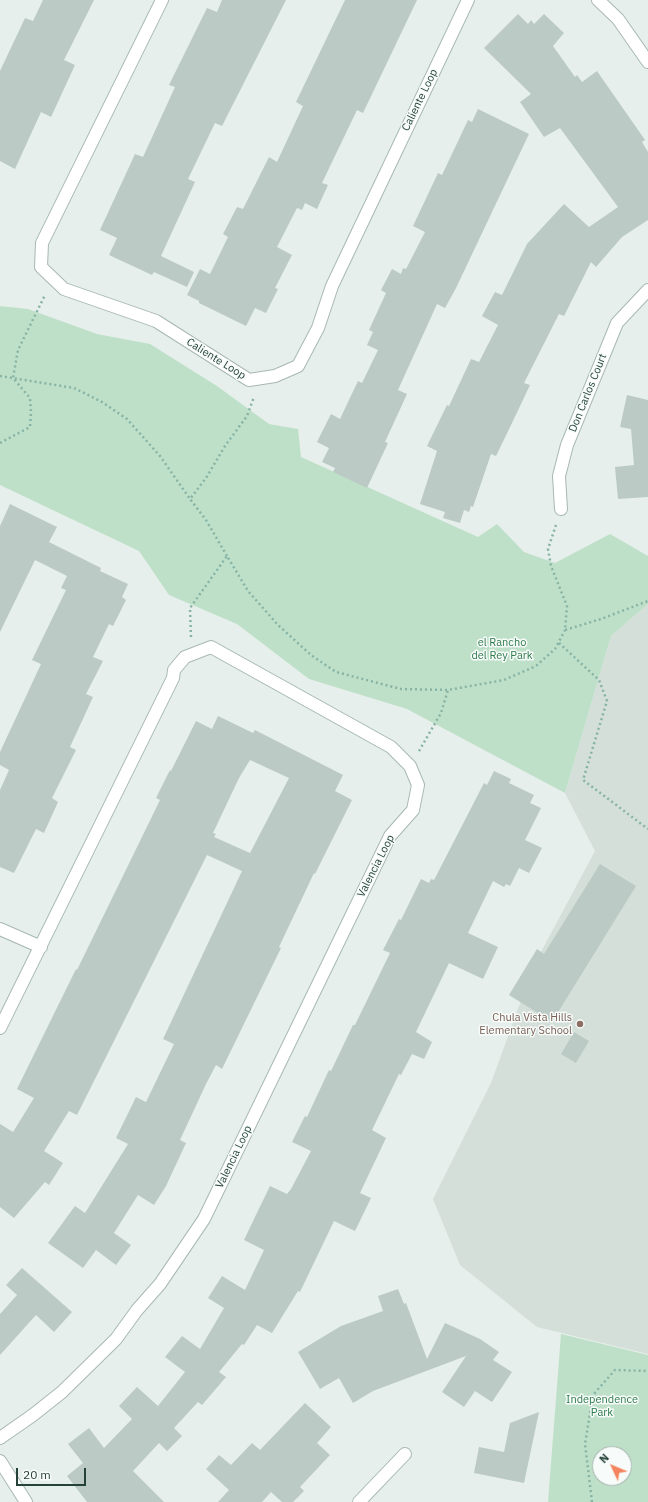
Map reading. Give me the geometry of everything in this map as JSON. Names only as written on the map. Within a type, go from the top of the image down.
[{"type":"street","name":"Caliente Loop","points":[[162,0],[42,243],[41,267],[64,289],[156,321],[249,380],[275,376],[298,366],[318,328],[332,286],[468,0]]},
{"type":"street","points":[[598,0],[618,19],[648,62]]},
{"type":"street","name":"Don Carlos Court","points":[[561,509],[559,476],[567,445],[618,323],[648,290]]},
{"type":"street","name":"Valencia Loop","points":[[0,1028],[173,678],[174,670],[185,656],[211,647],[391,747],[410,766],[418,785],[413,810],[390,836],[204,1219],[173,1267],[116,1339],[62,1392],[33,1416],[0,1438]]},
{"type":"street","points":[[0,929],[41,947]]},
{"type":"street","points":[[359,1502],[405,1454]]},
{"type":"street","points":[[0,1461],[26,1502]]},
{"type":"path","points":[[13,378],[18,350],[52,278]]},
{"type":"path","points":[[0,376],[74,388],[102,402],[127,419],[160,456],[190,500],[206,520],[248,591],[278,625],[311,655],[336,672],[401,689],[448,690],[504,680],[536,666],[555,649],[565,630],[567,606],[551,566],[548,549],[561,509]]},
{"type":"path","points":[[0,443],[30,427],[30,398],[13,378]]},
{"type":"path","points":[[190,500],[206,478],[225,446],[247,416],[261,378]]},
{"type":"path","points":[[192,654],[190,608],[227,556]]},
{"type":"path","points":[[565,630],[601,619],[648,601]]},
{"type":"path","points":[[559,643],[599,680],[607,701],[582,780],[648,829]]},
{"type":"path","points":[[410,766],[441,713],[448,690]]},
{"type":"path","points":[[592,1502],[585,1444],[593,1395],[615,1370],[648,1371]]},
{"type":"shaded area","name":"Chula Vista Hills Elementary School","points":[[648,604],[648,1354],[537,1327],[460,1265],[433,1199],[491,1083],[534,965],[595,851],[565,793],[611,636]]},
{"type":"green space","name":"el Rancho del Rey Park","points":[[0,306],[28,309],[97,334],[150,344],[217,386],[269,424],[298,429],[301,457],[478,537],[497,524],[524,552],[555,563],[610,534],[648,556],[648,604],[611,636],[565,793],[407,709],[309,679],[237,624],[169,595],[139,551],[0,485]]},
{"type":"green space","name":"Independence Park","points":[[561,1334],[648,1355],[648,1502],[548,1502]]},
{"type":"building","points":[[43,0],[94,0],[64,60],[75,65],[51,117],[41,112],[15,169],[0,161],[0,71],[25,18],[33,21]]},
{"type":"building","points":[[222,0],[286,0],[222,126],[215,123],[188,179],[195,182],[161,256],[194,272],[187,287],[154,272],[152,275],[109,255],[117,238],[100,230],[135,154],[143,157],[175,87],[169,85],[207,8],[217,12]]},
{"type":"building","points":[[345,0],[417,0],[363,113],[357,110],[322,183],[328,185],[317,209],[305,203],[302,210],[297,208],[277,247],[292,255],[275,288],[278,289],[266,313],[255,308],[246,326],[199,303],[199,301],[187,295],[200,269],[210,274],[228,237],[223,234],[237,207],[243,209],[269,157],[277,162],[303,106],[296,102]]},
{"type":"building","points":[[518,14],[528,24],[531,20],[534,24],[544,14],[564,33],[553,46],[575,77],[577,75],[582,82],[597,71],[645,140],[642,142],[648,152],[648,220],[622,237],[596,267],[591,262],[564,316],[559,314],[524,383],[530,385],[496,456],[491,454],[473,507],[471,506],[469,512],[464,510],[460,523],[443,518],[445,512],[420,504],[437,451],[427,446],[447,405],[449,406],[471,359],[479,362],[498,325],[482,316],[495,292],[502,295],[527,244],[564,204],[589,227],[618,207],[560,128],[544,137],[520,102],[531,94],[484,48]]},
{"type":"building","points":[[478,109],[529,134],[456,288],[445,308],[437,304],[398,390],[407,394],[385,442],[388,443],[367,488],[333,472],[335,468],[322,462],[329,448],[317,442],[331,414],[340,419],[358,381],[362,383],[378,350],[367,345],[373,332],[369,330],[386,293],[381,290],[392,269],[401,274],[403,268],[406,269],[425,232],[413,226],[438,173],[442,175],[468,120],[472,122]]},
{"type":"building","points":[[627,395],[648,400],[648,497],[618,499],[615,467],[634,465],[631,429],[620,427]]},
{"type":"building","points":[[10,504],[57,527],[49,542],[101,568],[100,571],[128,584],[122,597],[126,600],[113,626],[109,624],[93,657],[103,661],[86,694],[93,697],[70,747],[76,750],[52,798],[58,802],[44,833],[36,829],[14,873],[0,867],[0,790],[9,770],[0,765],[0,752],[41,664],[32,660],[66,590],[61,588],[67,576],[35,560],[0,632],[0,526]]},
{"type":"building","points":[[218,716],[253,733],[255,730],[343,775],[335,791],[352,800],[315,874],[314,873],[279,947],[281,948],[222,1069],[216,1065],[206,1084],[180,1140],[186,1143],[166,1186],[154,1205],[138,1195],[114,1233],[131,1245],[116,1265],[96,1250],[83,1268],[48,1243],[75,1206],[85,1213],[128,1144],[116,1138],[136,1097],[146,1102],[174,1044],[163,1039],[242,871],[207,855],[77,1115],[69,1111],[44,1151],[63,1163],[49,1185],[45,1182],[14,1218],[0,1207],[0,1124],[13,1132],[34,1098],[17,1089],[160,800],[156,798],[196,721],[212,729]],"holes":[[[250,760],[289,778],[250,853],[214,837],[216,834],[213,833],[239,778]]]},
{"type":"building","points":[[494,771],[511,779],[509,783],[534,795],[530,803],[541,808],[525,840],[542,848],[529,873],[519,868],[510,886],[506,884],[504,887],[493,881],[468,933],[498,947],[483,979],[449,963],[416,1032],[432,1042],[424,1059],[412,1054],[401,1075],[399,1074],[372,1130],[386,1138],[360,1193],[371,1198],[355,1231],[334,1221],[300,1292],[298,1291],[272,1333],[257,1325],[244,1345],[242,1344],[219,1372],[226,1377],[202,1405],[198,1402],[174,1428],[182,1436],[167,1451],[159,1443],[133,1471],[164,1502],[87,1502],[67,1476],[83,1463],[68,1444],[89,1428],[104,1448],[132,1419],[119,1406],[137,1387],[158,1406],[185,1372],[165,1357],[182,1336],[200,1349],[224,1308],[208,1298],[222,1276],[245,1290],[264,1250],[244,1240],[270,1186],[287,1194],[311,1151],[292,1142],[305,1116],[307,1117],[329,1070],[331,1071],[353,1025],[355,1025],[390,953],[383,950],[399,919],[401,920],[421,879],[429,883],[431,879],[434,880],[484,783],[487,785]]},
{"type":"building","points":[[600,864],[636,886],[552,1022],[509,995],[537,949],[544,954]]},
{"type":"building","points":[[574,1032],[589,1041],[576,1063],[561,1054]]},
{"type":"building","points":[[22,1268],[72,1312],[54,1332],[36,1315],[0,1355],[0,1314],[17,1295],[6,1285]]},
{"type":"building","points":[[398,1289],[404,1304],[406,1303],[427,1359],[445,1323],[480,1339],[499,1352],[493,1360],[512,1372],[492,1402],[475,1391],[464,1407],[442,1392],[466,1356],[373,1391],[353,1403],[339,1378],[320,1389],[298,1352],[341,1326],[383,1311],[378,1296]]},
{"type":"building","points":[[305,1403],[331,1427],[317,1443],[330,1455],[300,1487],[304,1491],[293,1502],[282,1502],[271,1492],[262,1502],[218,1502],[229,1490],[206,1469],[219,1455],[231,1465],[252,1443],[260,1450]]},
{"type":"building","points":[[539,1412],[524,1483],[474,1473],[479,1447],[504,1452],[510,1423]]},
{"type":"place","name":"Chula Vista Hills Elementary School","points":[[580,1024]]}]
